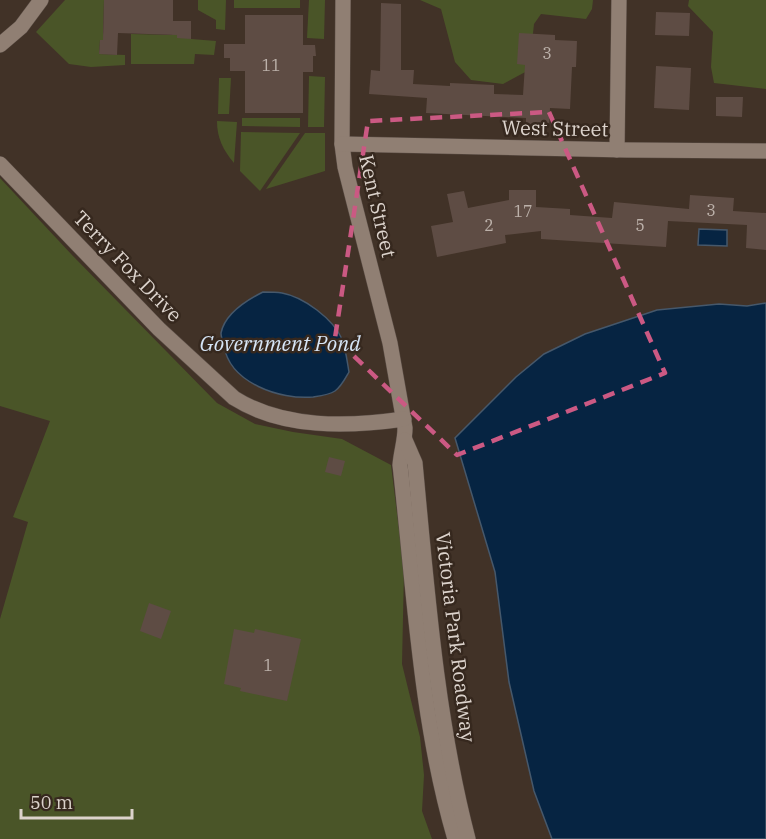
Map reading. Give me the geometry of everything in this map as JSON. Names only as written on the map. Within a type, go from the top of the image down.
[{"type":"street","points":[[0,45],[21,27],[41,0]]},
{"type":"street","name":"Kent Street","points":[[343,0],[342,144],[350,193],[390,343],[404,419]]},
{"type":"street","points":[[617,150],[619,0]]},
{"type":"street","name":"West Street","points":[[342,144],[766,151]]},
{"type":"street","name":"Terry Fox Drive","points":[[0,164],[159,329],[240,402],[285,419],[364,424],[404,419]]},
{"type":"street","name":"Victoria Park Roadway","points":[[404,419],[405,440],[415,463],[440,696],[456,795],[468,839]]},
{"type":"street","name":"Victoria Park Roadway","points":[[405,440],[400,465],[420,647],[436,759],[454,839]]},
{"type":"highlighted area","points":[[549,112],[665,373],[457,455],[335,338],[368,121]]},
{"type":"green space","points":[[65,0],[104,0],[103,33],[108,40],[100,40],[99,54],[125,55],[125,65],[91,67],[69,64],[36,32]]},
{"type":"green space","points":[[198,0],[226,0],[225,30],[216,29],[216,20],[198,10]]},
{"type":"green space","points":[[234,0],[300,0],[300,8],[234,8]]},
{"type":"green space","points":[[309,0],[325,0],[324,39],[307,38]]},
{"type":"green space","points":[[420,0],[593,0],[592,9],[586,19],[541,14],[534,24],[529,70],[503,84],[471,80],[455,62],[441,9]]},
{"type":"green space","points":[[689,0],[766,0],[766,89],[714,83],[711,67],[713,32],[688,6]]},
{"type":"green space","points":[[173,33],[191,39],[216,41],[214,55],[195,54],[194,64],[131,64],[131,34],[172,35]]},
{"type":"green space","points":[[309,76],[325,77],[324,127],[308,127]]},
{"type":"green space","points":[[219,78],[231,78],[229,114],[218,114]]},
{"type":"green space","points":[[242,118],[300,118],[300,127],[242,126]]},
{"type":"green space","points":[[217,121],[237,122],[234,163],[221,144]]},
{"type":"green space","points":[[241,132],[300,133],[260,191],[240,171]]},
{"type":"green space","points":[[305,133],[325,133],[325,171],[266,189]]},
{"type":"green space","points":[[0,178],[217,403],[255,424],[342,439],[391,465],[404,570],[402,664],[420,737],[424,775],[422,811],[432,839],[0,839],[0,619],[28,522],[13,517],[50,421],[0,406]]},
{"type":"water","points":[[699,229],[727,230],[727,246],[698,245]]},
{"type":"water","name":"Government Pond","points":[[263,292],[282,293],[299,299],[317,310],[338,331],[349,372],[335,391],[313,397],[286,396],[272,392],[246,379],[228,359],[221,333],[223,326],[232,313]]},
{"type":"water","points":[[766,303],[766,839],[552,839],[534,791],[509,682],[495,572],[455,438],[516,377],[544,354],[585,334],[657,310],[719,304],[747,306]]},
{"type":"building","points":[[104,0],[173,0],[173,21],[191,21],[191,39],[177,38],[177,35],[118,33],[117,55],[99,54],[100,40],[103,40]]},
{"type":"building","points":[[381,3],[401,4],[401,70],[414,70],[413,84],[494,85],[494,94],[523,95],[525,65],[517,64],[519,33],[555,35],[555,40],[577,41],[576,67],[572,67],[570,109],[550,108],[549,126],[526,125],[526,118],[426,113],[427,98],[369,94],[371,70],[380,71]]},
{"type":"building","points":[[656,12],[690,13],[689,36],[655,35]]},
{"type":"building","points":[[245,15],[303,15],[303,45],[315,45],[316,56],[313,56],[313,72],[303,72],[303,113],[245,113],[245,71],[230,71],[230,58],[224,58],[224,44],[245,44]]},
{"type":"building","points":[[656,66],[691,68],[689,110],[654,108]]},
{"type":"building","points":[[716,97],[743,97],[742,117],[716,116]]},
{"type":"building","points":[[509,190],[536,190],[536,207],[570,209],[570,215],[612,218],[614,202],[689,209],[690,195],[734,198],[733,211],[766,213],[766,250],[746,248],[747,225],[668,221],[666,247],[541,239],[541,231],[505,235],[506,243],[437,257],[431,226],[453,222],[447,194],[464,191],[468,208],[509,200]]},
{"type":"building","points":[[329,457],[345,461],[341,476],[325,472]]},
{"type":"building","points":[[149,603],[171,611],[161,639],[140,631]]},
{"type":"building","points":[[234,629],[254,633],[255,629],[301,639],[287,701],[240,691],[241,688],[224,684]]}]
